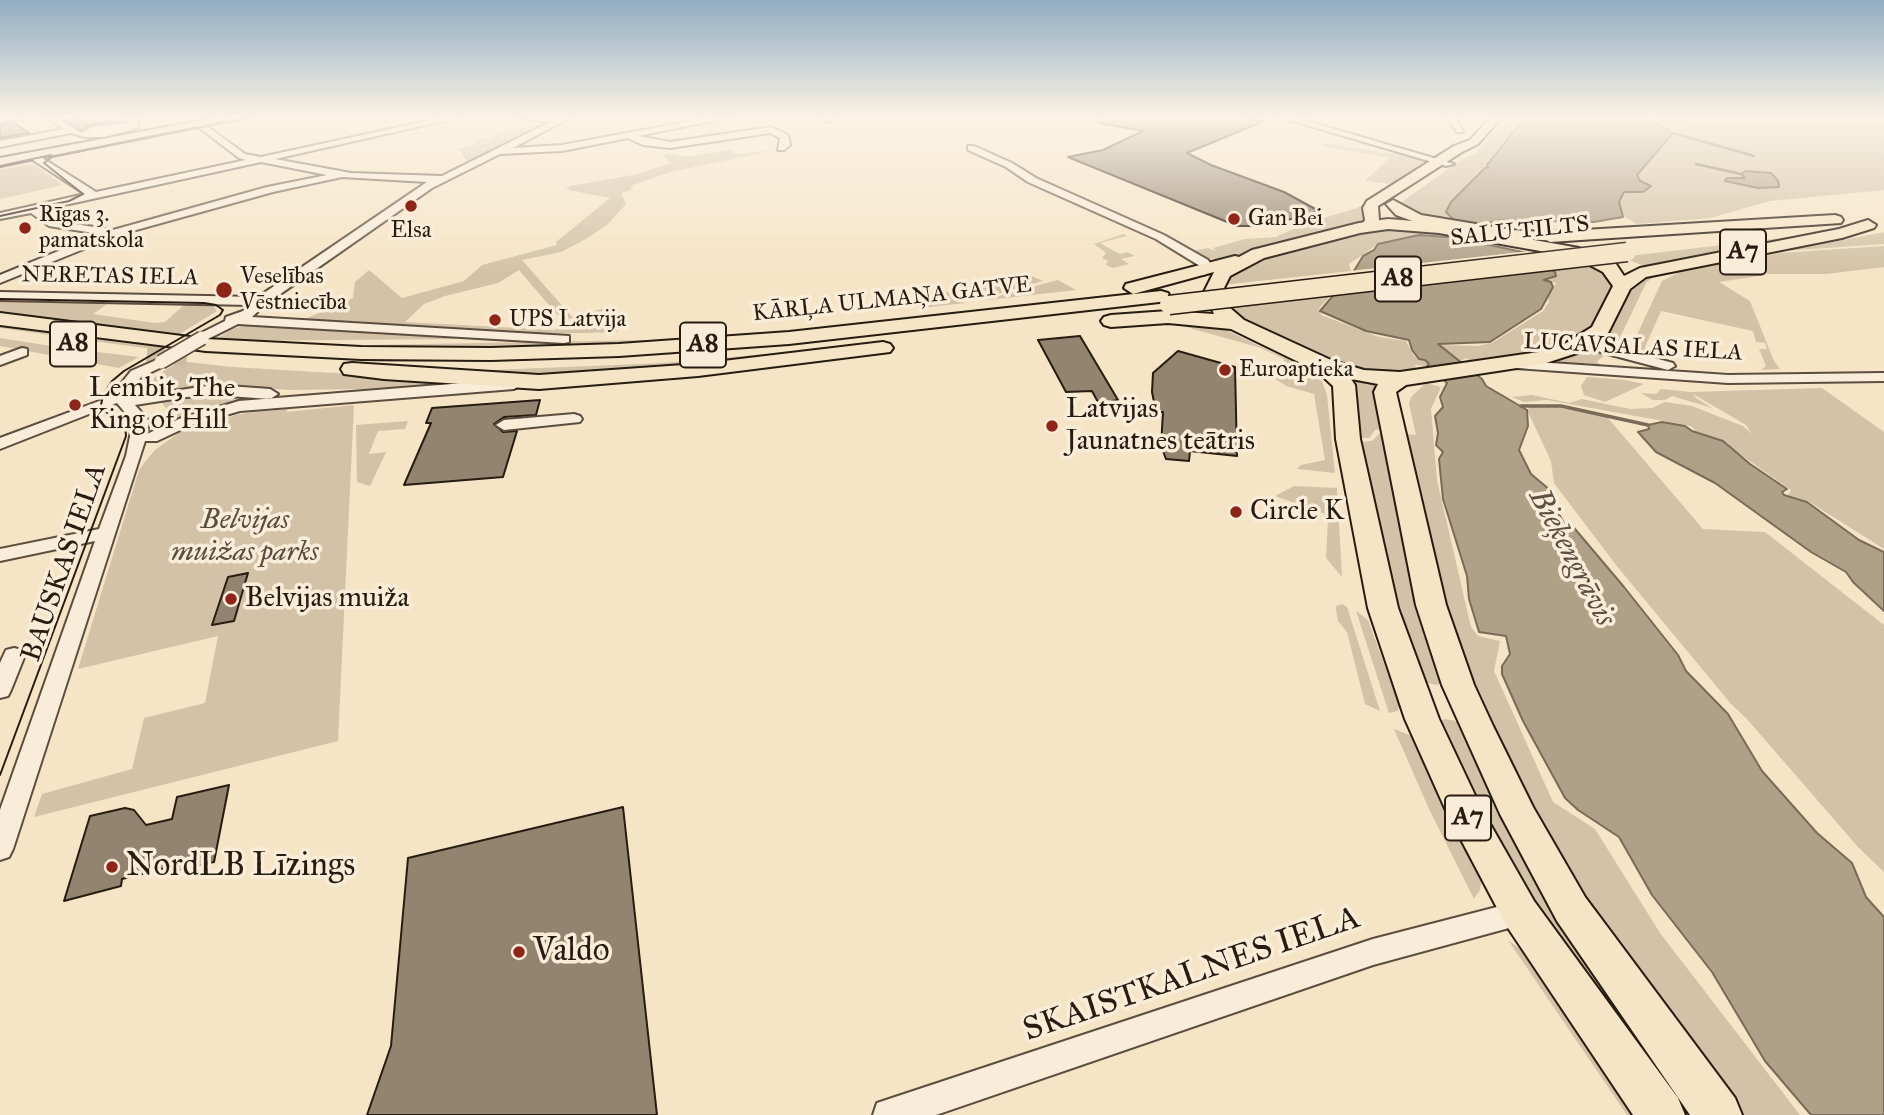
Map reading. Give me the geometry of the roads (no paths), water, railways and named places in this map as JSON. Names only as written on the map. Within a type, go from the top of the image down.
[{"type":"highway","name":"SALU TILTS","points":[[1669,248],[1868,223],[1884,216]]},
{"type":"highway","name":"A7","points":[[1495,235],[1558,237],[1868,223]]},
{"type":"highway","name":"A7","points":[[1661,1115],[1520,913],[1465,813],[1422,719],[1383,608],[1348,439],[1344,385],[1325,366],[1237,324],[1222,310],[1213,288],[1224,272],[1258,254],[1368,226],[1388,224],[1439,225],[1555,247],[1591,258],[1610,268],[1622,286],[1640,273],[1654,268],[1842,233],[1868,223]]},
{"type":"highway","name":"SALU TILTS","points":[[1166,306],[1868,223]]},
{"type":"highway","points":[[243,348],[673,336],[786,328],[1026,303],[1140,287],[1199,265],[1258,254]]},
{"type":"highway","points":[[1325,366],[1363,376],[1412,377],[1543,358],[1570,349],[1597,334],[1622,286]]},
{"type":"highway","points":[[327,365],[384,373],[539,382],[698,370],[1085,324],[1166,306],[1184,310],[1182,300],[1166,291],[1140,287]]},
{"type":"highway","points":[[1166,306],[1237,324]]},
{"type":"highway","name":"KĀRĻA ULMAŅA GATVE","points":[[0,318],[151,340],[243,348],[425,355],[619,350],[1166,306]]},
{"type":"highway","name":"KĀRĻA ULMAŅA GATVE","points":[[187,357],[327,365],[493,366],[690,356],[1166,306]]},
{"type":"highway","name":"A8","points":[[0,332],[154,360]]},
{"type":"highway","name":"A7","points":[[1412,377],[1387,387],[1385,392],[1431,605],[1458,685],[1518,814],[1571,909],[1718,1115]]},
{"type":"highway","points":[[1422,719],[1433,709],[1448,709],[1464,715],[1476,726]]},
{"type":"main road","points":[[1368,226],[1372,220],[1372,205],[1434,169]]},
{"type":"main road","points":[[1436,169],[1393,204],[1393,210],[1399,215],[1439,225]]},
{"type":"street","points":[[53,169],[93,195]]},
{"type":"street","points":[[0,216],[216,169]]},
{"type":"street","points":[[317,169],[437,182]]},
{"type":"street","points":[[127,400],[136,394],[154,360],[202,338],[231,320],[243,317],[261,301],[437,182],[461,169]]},
{"type":"street","points":[[1015,169],[1032,180],[1160,237],[1199,265]]},
{"type":"street","points":[[0,279],[114,233],[271,189],[344,174]]},
{"type":"street","points":[[33,209],[53,225],[114,233]]},
{"type":"street","name":"NERETAS IELA","points":[[0,296],[261,301]]},
{"type":"street","points":[[231,320],[564,339]]},
{"type":"street","name":"LUCAVSALAS IELA","points":[[1597,334],[1605,349],[1620,355],[1701,373],[1756,377]]},
{"type":"street","points":[[0,361],[22,352]]},
{"type":"street","name":"LUCAVSALAS IELA","points":[[1507,364],[1673,376],[1884,377]]},
{"type":"street","points":[[151,438],[192,419],[239,406],[539,382]]},
{"type":"street","points":[[0,444],[127,400],[214,390],[285,395],[355,395]]},
{"type":"street","points":[[127,400],[148,409],[154,419],[151,438]]},
{"type":"street","name":"BAUSKAS IELA","points":[[0,849],[134,456],[141,421],[127,400]]},
{"type":"street","points":[[504,425],[573,419]]},
{"type":"street","name":"BAUSKAS IELA","points":[[134,456],[151,438]]},
{"type":"street","points":[[0,555],[107,533]]},
{"type":"street","points":[[0,690],[14,655]]},
{"type":"street","name":"SKAISTKALNES IELA","points":[[889,1115],[1373,952],[1520,913]]},
{"type":"water","name":"Bieķengrāvis","points":[[1484,169],[1642,169],[1637,175],[1640,181],[1651,186],[1643,192],[1624,192],[1619,202],[1623,217],[1594,222],[1502,220],[1483,224],[1480,232],[1470,238],[1480,243],[1527,253],[1555,272],[1556,276],[1544,280],[1551,282],[1553,287],[1541,309],[1490,342],[1438,344],[1482,379],[1486,386],[1527,410],[1528,426],[1519,450],[1531,474],[1550,490],[1564,523],[1575,529],[1678,655],[1686,671],[1728,714],[1762,771],[1817,833],[1852,863],[1866,897],[1884,917],[1884,1115],[1811,1115],[1765,1061],[1712,972],[1652,895],[1619,837],[1578,810],[1565,798],[1523,721],[1502,674],[1502,666],[1510,654],[1506,636],[1479,632],[1469,599],[1467,576],[1443,499],[1439,459],[1443,452],[1436,445],[1438,433],[1435,416],[1443,407],[1440,397],[1447,383],[1427,366],[1429,364],[1425,360],[1419,359],[1409,340],[1366,331],[1320,311],[1354,271],[1363,256],[1374,250],[1378,244],[1419,235],[1447,237],[1456,234],[1449,228],[1453,219],[1446,212],[1451,202]]},
{"type":"water","points":[[1746,171],[1771,173],[1778,181],[1779,187],[1758,188],[1725,181],[1727,178],[1745,178],[1741,174]]},
{"type":"water","points":[[1662,422],[1685,426],[1723,441],[1750,464],[1787,489],[1782,492],[1784,495],[1807,502],[1859,540],[1884,552],[1884,611],[1846,572],[1811,552],[1715,483],[1656,452],[1638,432],[1649,429],[1648,425]]},
{"type":"waterway","points":[[1719,169],[1741,174]]},
{"type":"waterway","points":[[1521,406],[1561,406],[1648,425]]},
{"type":"tunnel","points":[[147,353],[187,357]]},
{"type":"tram line","points":[[0,216],[69,201],[83,194],[52,169]]},
{"type":"tram line","points":[[0,299],[204,303],[216,305],[223,310],[220,315],[124,371],[112,381],[103,395],[101,405],[104,411],[125,424],[126,436],[0,775]]},
{"type":"place","name":"Elsa","points":[[411,206]]},
{"type":"place","name":"Gan Bei","points":[[1234,219]]},
{"type":"place","name":"Rīgas 3. pamatskola","points":[[25,228]]},
{"type":"place","name":"Veselības Vēstniecība","points":[[224,290]]},
{"type":"place","name":"UPS Latvija","points":[[495,320]]},
{"type":"place","name":"Euroaptieka","points":[[1225,370]]},
{"type":"place","name":"Lembit, The King of Hill","points":[[75,405]]},
{"type":"place","name":"Latvijas Jaunatnes teātris","points":[[1052,426]]},
{"type":"place","name":"Circle K","points":[[1236,512]]},
{"type":"place","name":"Belvijas muiža","points":[[231,599]]},
{"type":"place","name":"NordLB Līzings","points":[[112,867]]},
{"type":"place","name":"Valdo","points":[[519,952]]},
{"type":"park label","name":"Belvijas muižas parks","points":[[245,537]]}]
